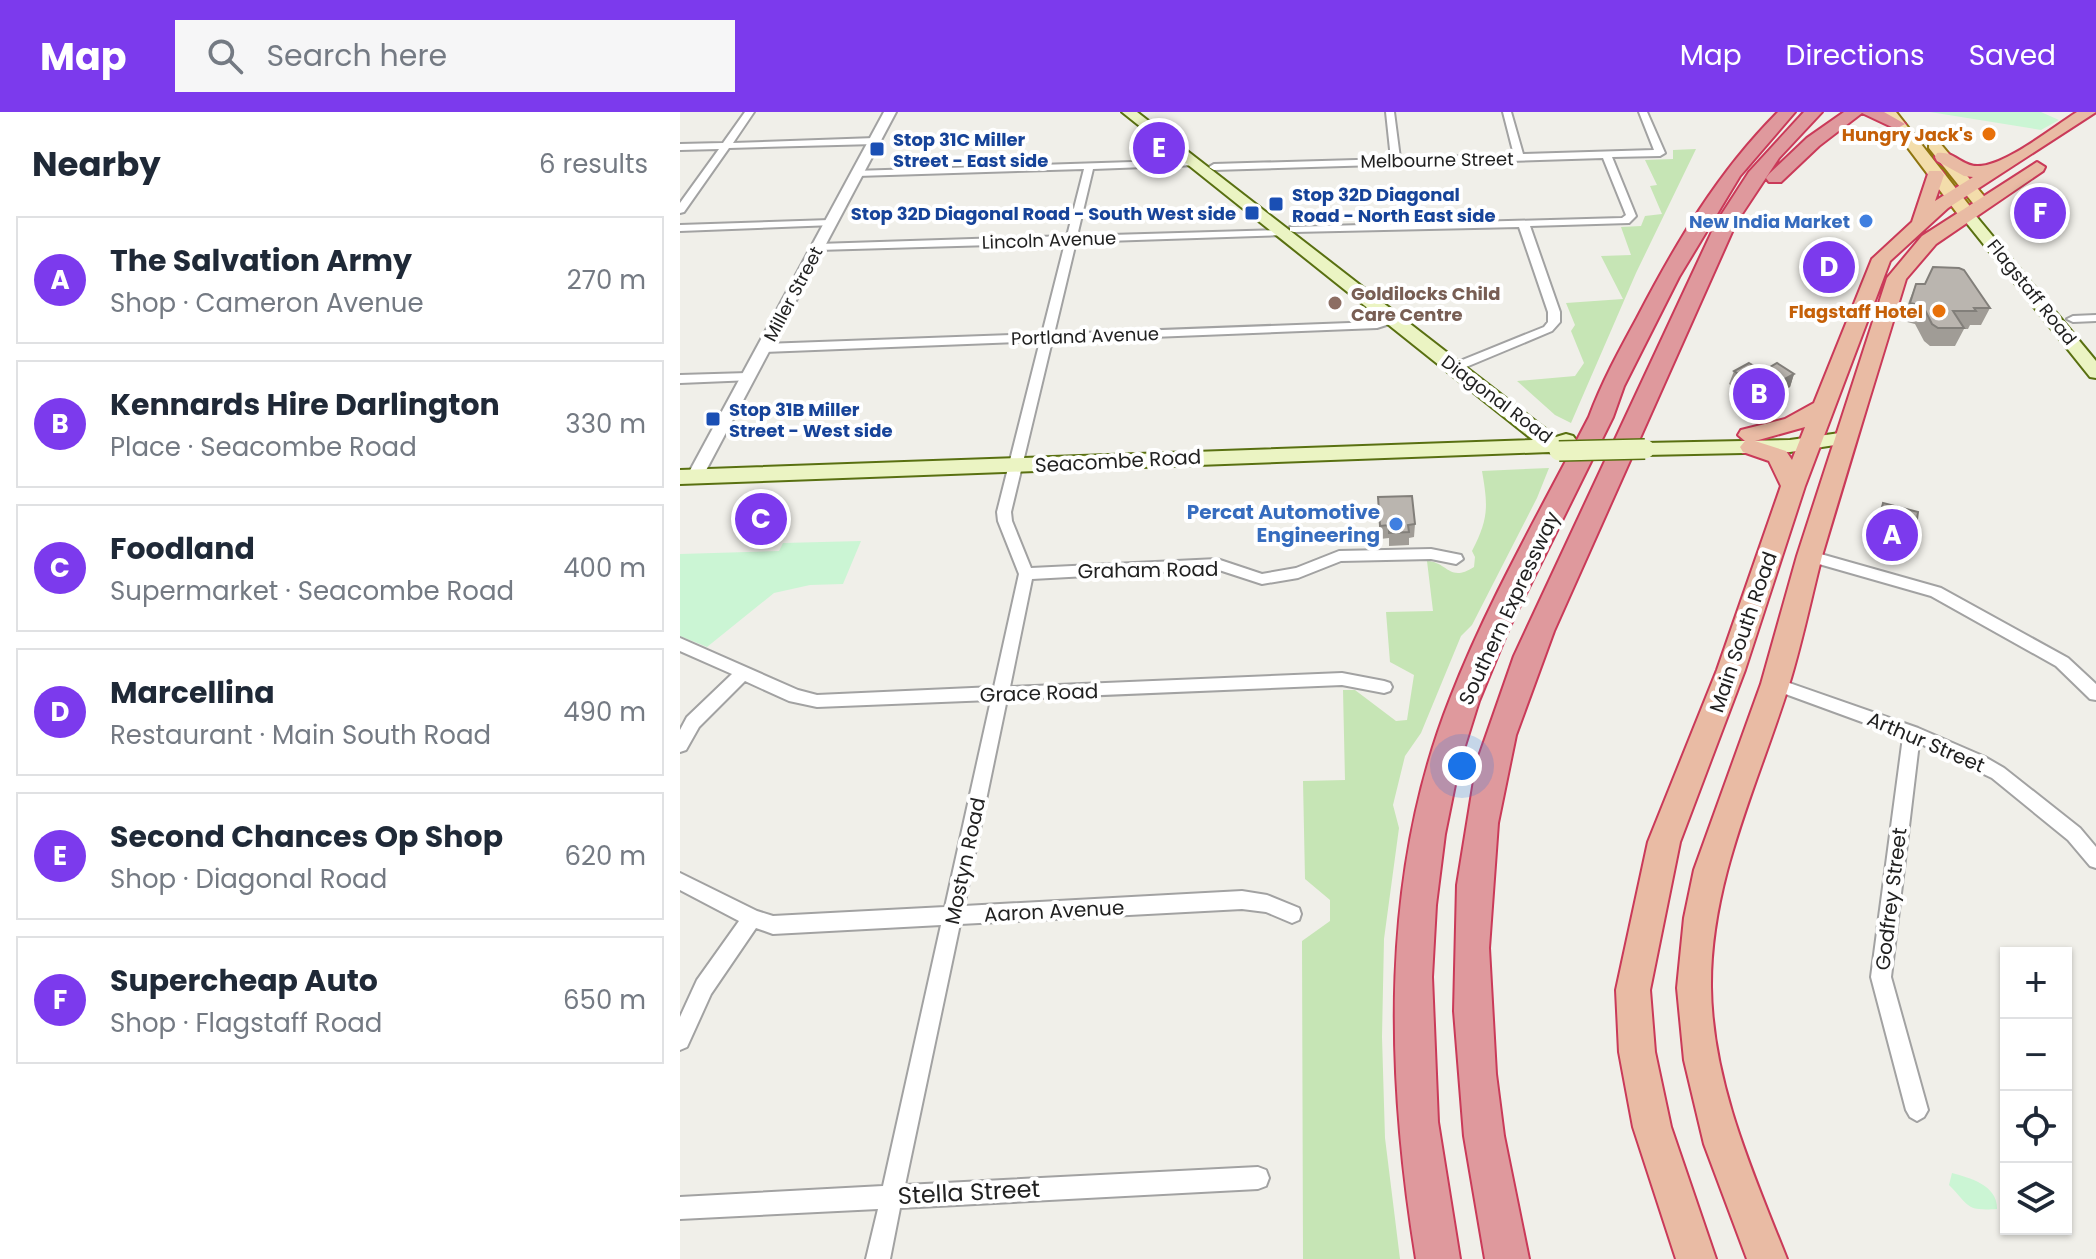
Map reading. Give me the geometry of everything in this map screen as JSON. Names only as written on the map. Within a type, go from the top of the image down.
[{"type":"highway","points":[[1736,136],[1760,112]]},
{"type":"highway","name":"Southern Expressway","points":[[1438,1259],[1422,1151],[1413,1037],[1415,945],[1433,810],[1463,704],[1481,661],[1601,417],[1612,386],[1716,195],[1745,155],[1787,112]]},
{"type":"highway","name":"Southern Expressway","points":[[1507,1259],[1485,1143],[1475,1034],[1472,946],[1475,872],[1494,760],[1510,704],[1541,627],[1692,303],[1712,249],[1734,204],[1767,158],[1814,112]]},
{"type":"highway","points":[[1692,303],[1755,201],[1800,153],[1856,112]]},
{"type":"highway","points":[[1870,112],[1892,118]]},
{"type":"highway","name":"Main South Road","points":[[1696,1259],[1652,1127],[1637,1052],[1633,990],[1664,842],[1731,670],[1793,486],[1881,259],[1920,221],[1952,197],[2088,112]]},
{"type":"highway","name":"Main South Road","points":[[1767,1259],[1723,1144],[1707,1088],[1694,988],[1700,918],[1710,870],[1775,684],[1810,556],[1897,278],[1909,260],[1940,232],[2096,127]]},
{"type":"highway","points":[[1943,157],[1970,172],[1997,170]]},
{"type":"highway","points":[[1920,221],[1920,215],[1929,203],[1935,175]]},
{"type":"highway","points":[[1612,386],[1642,304],[1681,218],[1700,185]]},
{"type":"highway","points":[[1750,441],[1793,424],[1824,407]]},
{"type":"highway","points":[[1750,441],[1778,456],[1793,486]]},
{"type":"highway","points":[[1731,670],[1775,684]]},
{"type":"main road","name":"Diagonal Road","points":[[1129,112],[1204,166],[1560,445]]},
{"type":"main road","name":"Diagonal Road","points":[[1143,112],[1204,166]]},
{"type":"main road","points":[[1892,118],[1952,197],[1974,208]]},
{"type":"main road","points":[[1917,122],[1969,188],[1974,208]]},
{"type":"main road","name":"Flagstaff Road","points":[[1974,208],[2047,310],[2096,345]]},
{"type":"main road","points":[[1940,232],[1993,231]]},
{"type":"main road","name":"Flagstaff Road","points":[[2024,257],[2096,373]]},
{"type":"main road","name":"Seacombe Road","points":[[688,476],[1560,445],[1847,438]]},
{"type":"street","points":[[681,207],[750,112]]},
{"type":"street","name":"Miller Street","points":[[688,476],[748,377],[890,112]]},
{"type":"street","points":[[1390,112],[1396,161]]},
{"type":"street","points":[[1507,112],[1520,159]]},
{"type":"street","name":"Melbourne Street","points":[[857,173],[1520,159],[1660,153],[1643,112]]},
{"type":"street","points":[[680,147],[875,141]]},
{"type":"street","name":"Lincoln Avenue","points":[[818,247],[1630,219],[1607,156]]},
{"type":"street","points":[[1026,574],[1005,521],[1015,466],[1089,167]]},
{"type":"street","points":[[680,228],[830,223]]},
{"type":"street","points":[[1459,366],[1548,329],[1554,322],[1554,312],[1524,225]]},
{"type":"street","points":[[2067,324],[2096,318]]},
{"type":"street","name":"Portland Avenue","points":[[764,348],[1377,325],[1399,319]]},
{"type":"street","points":[[680,379],[748,377]]},
{"type":"street","name":"Graham Road","points":[[1026,574],[1217,564],[1262,579],[1298,573],[1339,556],[1431,554],[1456,559]]},
{"type":"street","points":[[1810,556],[1936,592],[2051,655],[2096,694]]},
{"type":"street","name":"Mostyn Road","points":[[878,1259],[1026,574]]},
{"type":"street","name":"Grace Road","points":[[680,644],[795,696],[817,701],[1342,679],[1384,687]]},
{"type":"street","points":[[680,745],[693,722],[744,672]]},
{"type":"street","name":"Arthur Street","points":[[1775,684],[1912,733],[1998,773],[2074,834],[2096,860]]},
{"type":"street","name":"Godfrey Street","points":[[1912,733],[1881,977],[1917,1110]]},
{"type":"street","name":"Aaron Avenue","points":[[680,881],[752,918],[773,925],[1242,900],[1267,904],[1292,914]]},
{"type":"street","points":[[680,1040],[704,987],[752,918]]},
{"type":"street","name":"Stella Street","points":[[680,1208],[1258,1178]]},
{"type":"green space","points":[[1930,112],[2041,112],[2059,120],[2041,130]]},
{"type":"green space","points":[[1696,149],[1636,273],[1571,423],[1555,415],[1517,381],[1575,376],[1584,363],[1571,331],[1575,325],[1566,303],[1623,299],[1601,256],[1631,255],[1621,227],[1641,226],[1645,216],[1662,214],[1650,186],[1657,185],[1645,160],[1673,159],[1673,150]]},
{"type":"green space","points":[[1549,468],[1537,498],[1472,625],[1461,636],[1421,733],[1405,756],[1393,805],[1399,828],[1384,939],[1382,1037],[1385,1138],[1400,1259],[1303,1259],[1302,941],[1330,921],[1330,900],[1305,879],[1303,781],[1345,780],[1343,690],[1355,690],[1396,721],[1407,720],[1414,675],[1390,662],[1386,612],[1433,611],[1427,561],[1459,573],[1474,567],[1472,551],[1486,512],[1482,471]]},
{"type":"green space","points":[[861,541],[843,584],[810,585],[774,593],[707,647],[680,636],[680,554],[779,551],[783,543]]},
{"type":"green space","points":[[1952,1173],[1982,1184],[1993,1194],[1997,1209],[1969,1206],[1949,1185]]},
{"type":"building","points":[[1933,267],[1964,270],[1990,308],[1953,311],[1964,328],[1938,328],[1932,324],[1923,306],[1910,303],[1916,284],[1925,284]]},
{"type":"building","points":[[1749,363],[1763,371],[1777,363],[1794,374],[1750,398],[1736,389],[1746,384],[1742,381],[1746,379],[1734,371]]},
{"type":"building","points":[[1412,496],[1415,524],[1408,525],[1409,532],[1389,533],[1389,525],[1380,526],[1378,497]]},
{"type":"building","points":[[1883,503],[1918,512],[1914,541],[1877,531]]},
{"type":"place","name":"Hungry Jack's","points":[[1989,134]]},
{"type":"place","name":"Second Chances Op Shop","points":[[1159,148]]},
{"type":"place","name":"Stop 31C Miller Street - East side","points":[[877,149]]},
{"type":"place","name":"Stop 32D Diagonal Road - North East side","points":[[1276,204]]},
{"type":"place","name":"Stop 32D Diagonal Road - South West side","points":[[1252,213]]},
{"type":"place","name":"Supercheap Auto","points":[[2040,213]]},
{"type":"place","name":"New India Market","points":[[1866,221]]},
{"type":"place","name":"Marcellina","points":[[1829,267]]},
{"type":"place","name":"Goldilocks Child Care Centre","points":[[1335,303]]},
{"type":"place","name":"Flagstaff Hotel","points":[[1939,311]]},
{"type":"place","name":"Kennards Hire Darlington","points":[[1759,394]]},
{"type":"place","name":"Stop 31B Miller Street - West side","points":[[713,419]]},
{"type":"place","name":"Foodland","points":[[761,519]]},
{"type":"place","name":"Percat Automotive Engineering","points":[[1396,524]]},
{"type":"place","name":"The Salvation Army","points":[[1892,535]]}]
